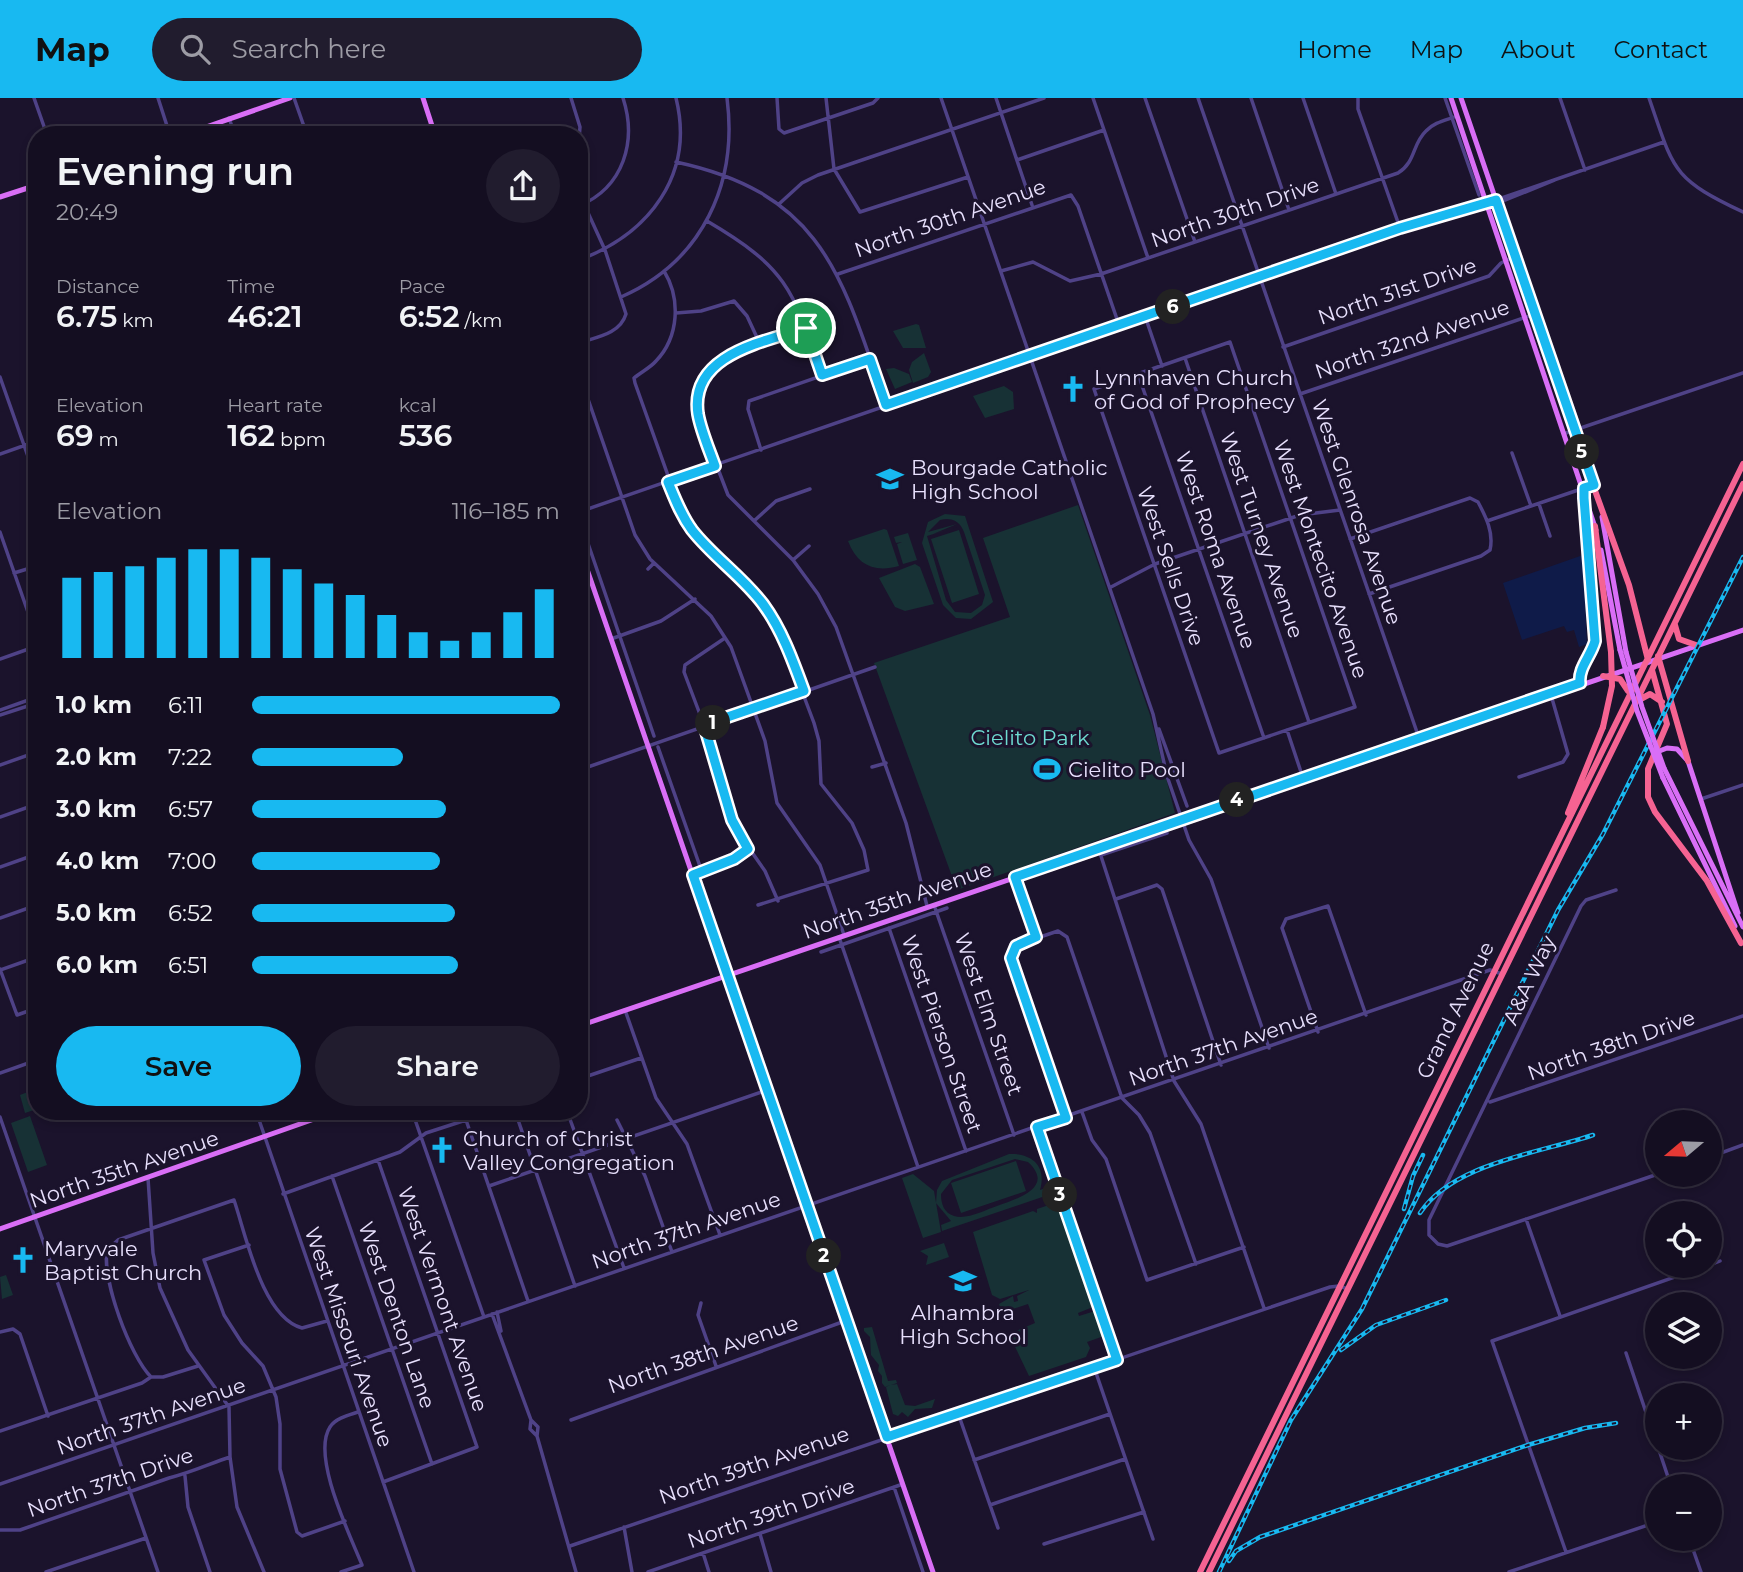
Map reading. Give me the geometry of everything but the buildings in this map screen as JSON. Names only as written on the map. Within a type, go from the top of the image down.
[{"type":"highway","name":"Grand Avenue","points":[[1199,1572],[1743,464]]},
{"type":"highway","name":"Grand Avenue","points":[[1209,1572],[1743,484]]},
{"type":"highway","points":[[1594,485],[1643,632],[1648,660],[1663,702],[1666,729],[1646,780],[1652,807],[1707,881],[1742,946]]},
{"type":"highway","points":[[1726,499],[1733,504]]},
{"type":"highway","points":[[1563,829],[1603,727],[1612,686],[1611,652],[1595,526]]},
{"type":"highway","points":[[1677,618],[1677,636],[1696,645]]},
{"type":"highway","points":[[1643,632],[1653,636],[1662,629]]},
{"type":"highway","points":[[1646,644],[1659,657],[1688,761]]},
{"type":"highway","points":[[1603,676],[1622,680],[1628,687],[1628,696]]},
{"type":"highway","points":[[1633,707],[1647,695],[1655,695],[1663,702]]},
{"type":"highway","points":[[1601,752],[1609,756]]},
{"type":"highway","points":[[1551,853],[1557,863]]},
{"type":"highway","points":[[1418,1125],[1426,1129]]},
{"type":"main road","points":[[207,126],[292,98]]},
{"type":"main road","points":[[423,98],[432,126]]},
{"type":"main road","points":[[1451,98],[1455,117],[1584,488],[1637,710],[1663,778],[1742,946]]},
{"type":"main road","points":[[1461,98],[1594,485],[1623,651],[1642,707],[1664,768],[1738,913]]},
{"type":"main road","points":[[0,197],[28,188]]},
{"type":"main road","points":[[1580,683],[1579,673],[1592,651],[1595,635],[1584,488]]},
{"type":"main road","points":[[588,571],[933,1572]]},
{"type":"main road","name":"North 35th Avenue","points":[[588,1023],[1550,693],[1743,630]]},
{"type":"main road","points":[[1655,755],[1664,748],[1674,748],[1682,751],[1688,761],[1743,927]]},
{"type":"main road","name":"North 35th Avenue","points":[[0,1229],[312,1120]]},
{"type":"street","points":[[34,98],[44,126]]},
{"type":"street","points":[[158,98],[167,126]]},
{"type":"street","points":[[292,98],[303,126]]},
{"type":"street","points":[[571,98],[580,126]]},
{"type":"street","points":[[588,200],[611,184],[628,150],[630,126],[623,98]]},
{"type":"street","points":[[588,257],[605,250],[634,231],[667,191],[676,162],[680,126],[676,98]]},
{"type":"street","points":[[621,297],[664,271],[692,242],[706,221],[725,175],[730,149],[727,98]]},
{"type":"street","points":[[777,98],[782,133],[873,103],[878,98]]},
{"type":"street","points":[[826,98],[834,169],[860,212],[968,177]]},
{"type":"street","points":[[941,98],[1187,806]]},
{"type":"street","points":[[996,98],[1033,206]]},
{"type":"street","points":[[779,204],[802,183],[834,169],[1044,98]]},
{"type":"street","points":[[1093,98],[1148,258]]},
{"type":"street","points":[[1145,98],[1195,242]]},
{"type":"street","name":"West Glenrosa Avenue","points":[[1198,98],[1419,738]]},
{"type":"street","points":[[1251,98],[1289,210]]},
{"type":"street","points":[[1303,98],[1336,194]]},
{"type":"street","points":[[1358,98],[1357,105],[1400,228]]},
{"type":"street","points":[[1445,98],[1455,117],[1479,195]]},
{"type":"street","points":[[1560,98],[1585,170]]},
{"type":"street","points":[[1649,98],[1671,161],[1686,181],[1706,195],[1743,212]]},
{"type":"street","name":"North 30th Drive","points":[[1001,271],[1033,262],[1070,281],[1101,274],[1383,178],[1408,167],[1423,132],[1455,117]]},
{"type":"street","points":[[229,118],[232,126]]},
{"type":"street","points":[[1017,160],[1104,130]]},
{"type":"street","points":[[588,509],[1400,228],[1486,201],[1510,199],[1555,180],[1664,142]]},
{"type":"street","points":[[676,162],[725,175],[779,204],[809,231],[838,274],[886,405]]},
{"type":"street","name":"North 30th Avenue","points":[[838,274],[1065,195],[1074,196],[1101,274]]},
{"type":"street","points":[[588,218],[605,250],[626,314],[619,327],[588,339]]},
{"type":"street","points":[[706,221],[747,244],[768,262],[790,290],[822,375]]},
{"type":"street","name":"North 31st Drive","points":[[1283,347],[1489,276],[1506,260],[1515,256]]},
{"type":"street","points":[[664,271],[672,288],[676,313],[672,334],[661,355],[634,378],[668,482],[694,533],[735,570],[764,605],[780,633],[804,691],[819,741],[821,784],[852,823],[864,850],[868,870],[778,901],[758,905]]},
{"type":"street","points":[[1101,274],[1119,325]]},
{"type":"street","points":[[676,313],[701,311],[734,301],[747,316],[760,344],[806,328]]},
{"type":"street","name":"North 32nd Avenue","points":[[1300,394],[1535,314]]},
{"type":"street","points":[[1145,316],[1162,366]]},
{"type":"street","name":"West Montecito Avenue","points":[[1185,358],[1230,342],[1355,707],[1309,722]]},
{"type":"street","name":"West Elm Street","points":[[760,344],[724,358],[710,370],[702,383],[698,411],[715,466],[732,501],[793,559],[829,613],[886,763],[930,905],[936,912],[1014,1135]]},
{"type":"street","points":[[1139,374],[1185,358]]},
{"type":"street","name":"West Turney Avenue","points":[[1185,358],[1309,722]]},
{"type":"street","points":[[761,450],[748,410],[749,401],[870,359]]},
{"type":"street","points":[[1566,433],[1743,373]]},
{"type":"street","name":"West Sells Drive","points":[[1139,374],[1094,389],[1219,753],[1264,738]]},
{"type":"street","name":"West Roma Avenue","points":[[1139,374],[1264,738]]},
{"type":"street","points":[[0,377],[28,457]]},
{"type":"street","points":[[588,399],[635,535],[654,563],[695,599],[724,638],[738,664],[768,751],[777,803],[809,847],[828,885],[842,944],[918,1167]]},
{"type":"street","points":[[0,454],[28,444]]},
{"type":"street","points":[[1512,453],[1531,506]]},
{"type":"street","points":[[1487,521],[1594,485]]},
{"type":"street","points":[[754,521],[776,500],[810,488]]},
{"type":"street","points":[[1350,539],[1470,498],[1478,502],[1487,521],[1492,540],[1490,550],[1481,556],[1369,594]]},
{"type":"street","points":[[1538,504],[1550,536]]},
{"type":"street","points":[[1110,588],[1155,564],[1199,549],[1290,519],[1340,510]]},
{"type":"street","points":[[0,532],[28,613]]},
{"type":"street","points":[[588,544],[654,736]]},
{"type":"street","points":[[793,559],[809,546]]},
{"type":"street","points":[[648,569],[654,563]]},
{"type":"street","points":[[14,573],[28,569]]},
{"type":"street","points":[[590,577],[598,574]]},
{"type":"street","points":[[611,639],[661,621],[695,599]]},
{"type":"street","points":[[724,638],[683,668],[704,725],[732,820],[748,849],[765,871],[778,901]]},
{"type":"street","points":[[0,659],[28,649]]},
{"type":"street","points":[[588,767],[875,667]]},
{"type":"street","points":[[629,691],[638,688]]},
{"type":"street","points":[[1519,777],[1563,762],[1567,757],[1568,749],[1550,693]]},
{"type":"street","points":[[0,710],[28,700]]},
{"type":"street","points":[[0,715],[28,706]]},
{"type":"street","points":[[1153,714],[1167,776],[1182,820],[1193,849],[1215,890],[1269,1048]]},
{"type":"street","points":[[1264,738],[1309,722]]},
{"type":"street","points":[[1287,730],[1303,778]]},
{"type":"street","points":[[658,747],[702,872]]},
{"type":"street","points":[[0,765],[28,755]]},
{"type":"street","points":[[872,767],[886,763]]},
{"type":"street","points":[[1701,799],[1743,785]]},
{"type":"street","points":[[0,817],[28,807]]},
{"type":"street","points":[[671,811],[679,808]]},
{"type":"street","points":[[1101,855],[1167,833]]},
{"type":"street","points":[[1098,848],[1174,1081],[1201,1124],[1265,1309]]},
{"type":"street","points":[[693,875],[734,859],[748,849]]},
{"type":"street","points":[[0,867],[28,857]]},
{"type":"street","points":[[1015,877],[1036,937]]},
{"type":"street","points":[[1116,899],[1159,885],[1221,1065]]},
{"type":"street","name":"A&A Way","points":[[1488,1103],[1581,906],[1586,900],[1616,890]]},
{"type":"street","points":[[1318,1032],[1282,923],[1328,906],[1366,1015]]},
{"type":"street","points":[[0,918],[28,908]]},
{"type":"street","name":"North 35th Avenue","points":[[821,951],[947,908]]},
{"type":"street","name":"West Pierson Street","points":[[889,928],[966,1150]]},
{"type":"street","points":[[1066,1118],[1011,958],[1011,951],[1036,937],[1058,931],[1067,937],[1122,1098],[1148,1128],[1196,1264]]},
{"type":"street","points":[[28,960],[0,969],[17,1015],[28,1011]]},
{"type":"street","points":[[1494,971],[1502,974]]},
{"type":"street","name":"North 37th Avenue","points":[[0,1484],[966,1150],[1494,971]]},
{"type":"street","points":[[625,1010],[656,1098],[692,1156],[720,1235]]},
{"type":"street","name":"North 38th Drive","points":[[1488,1103],[1743,1016]]},
{"type":"street","points":[[588,1076],[641,1058]]},
{"type":"street","points":[[0,1073],[28,1063]]},
{"type":"street","points":[[489,1186],[767,1090]]},
{"type":"street","points":[[1488,1103],[1428,1224],[1429,1234],[1444,1246],[1645,1178]]},
{"type":"street","points":[[1082,1112],[1092,1140],[1106,1158],[1147,1280],[1244,1247]]},
{"type":"street","points":[[0,1117],[158,1572]]},
{"type":"street","name":"West Missouri Avenue","points":[[259,1120],[414,1572]]},
{"type":"street","points":[[415,1120],[484,1317]]},
{"type":"street","points":[[283,1194],[405,1150],[421,1136],[466,1120],[529,1302]]},
{"type":"street","points":[[518,1120],[575,1286]]},
{"type":"street","points":[[570,1120],[624,1268]]},
{"type":"street","points":[[617,1120],[645,1176],[672,1252]]},
{"type":"street","points":[[1037,1127],[1117,1360]]},
{"type":"street","points":[[1722,1153],[1743,1145]]},
{"type":"street","name":"West Vermont Avenue","points":[[378,1160],[477,1447],[432,1464]]},
{"type":"street","name":"West Denton Lane","points":[[332,1176],[432,1464]]},
{"type":"street","points":[[148,1178],[151,1228],[160,1288],[175,1326],[198,1366],[229,1407],[230,1457],[239,1515],[264,1572]]},
{"type":"street","points":[[99,1249],[107,1250],[118,1240],[234,1200],[268,1296],[286,1321],[296,1329],[327,1321]]},
{"type":"street","points":[[1526,1219],[1560,1317]]},
{"type":"street","points":[[249,1245],[204,1260],[224,1315],[242,1343],[262,1366],[274,1391],[279,1407],[280,1469],[299,1535],[345,1521]]},
{"type":"street","points":[[107,1250],[109,1276],[118,1311],[142,1367],[151,1377]]},
{"type":"street","points":[[1566,1552],[1492,1341],[1672,1278]]},
{"type":"street","points":[[1339,1286],[1348,1289]]},
{"type":"street","name":"North 39th Avenue","points":[[570,1546],[1339,1286]]},
{"type":"street","points":[[701,1303],[698,1315],[716,1366]]},
{"type":"street","points":[[495,1313],[531,1420],[530,1429],[537,1436]]},
{"type":"street","name":"North 38th Avenue","points":[[571,1420],[847,1320]]},
{"type":"street","points":[[0,1332],[13,1329],[20,1334],[48,1416]]},
{"type":"street","points":[[1626,1353],[1645,1408]]},
{"type":"street","points":[[0,1431],[98,1399],[151,1377],[163,1377],[198,1366]]},
{"type":"street","points":[[1094,1367],[1153,1539]]},
{"type":"street","points":[[341,1572],[362,1565],[328,1472],[326,1439],[329,1424],[358,1412]]},
{"type":"street","points":[[958,1413],[998,1528]]},
{"type":"street","points":[[974,1460],[1110,1414]]},
{"type":"street","points":[[531,1420],[538,1427],[537,1436],[576,1572]]},
{"type":"street","name":"North 37th Drive","points":[[0,1530],[20,1530],[169,1478],[185,1476],[230,1457]]},
{"type":"street","points":[[990,1505],[1125,1459]]},
{"type":"street","points":[[383,1482],[432,1464]]},
{"type":"street","points":[[185,1476],[188,1507],[210,1572]]},
{"type":"street","name":"North 39th Drive","points":[[648,1572],[903,1484]]},
{"type":"street","points":[[894,1487],[923,1572]]},
{"type":"street","points":[[1044,1544],[1144,1511]]},
{"type":"street","points":[[1508,1572],[1645,1526]]},
{"type":"street","points":[[624,1527],[632,1572]]},
{"type":"street","points":[[760,1534],[772,1572]]},
{"type":"street","points":[[46,1572],[146,1538]]},
{"type":"street","points":[[1694,1551],[1701,1572]]},
{"type":"street","points":[[703,1553],[709,1572]]},
{"type":"green space","points":[[919,325],[926,348],[903,348],[893,331]]},
{"type":"green space","points":[[924,353],[931,372],[928,377],[913,383],[909,370],[912,362]]},
{"type":"green space","points":[[894,368],[909,374],[912,382],[895,389],[886,369]]},
{"type":"green space","points":[[1004,386],[1013,392],[1014,409],[985,418],[973,396]]},
{"type":"green space","name":"Cielito Park","points":[[1078,505],[1150,715],[1175,813],[957,890],[874,663],[1010,617],[983,538]]},
{"type":"green space","points":[[945,514],[965,516],[993,602],[971,619],[956,618],[943,605],[922,543],[928,522]],"holes":[[[944,519],[955,521],[960,525],[962,528],[985,595],[982,605],[971,613],[955,612],[946,600],[927,536],[960,526],[933,534],[957,524],[928,532]]]},
{"type":"green space","points":[[887,530],[899,566],[882,568],[867,565],[856,556],[848,541]]},
{"type":"green space","points":[[959,530],[979,594],[952,603],[931,539]]},
{"type":"green space","points":[[908,533],[917,560],[903,564],[897,544],[902,542],[896,543],[894,537]]},
{"type":"green space","points":[[915,564],[920,567],[934,604],[905,611],[895,607],[879,578]]},
{"type":"green space","points":[[28,1092],[28,1112],[25,1113],[20,1095]]},
{"type":"green space","points":[[28,1117],[28,1120],[31,1120],[47,1165],[28,1172],[11,1123]]},
{"type":"green space","points":[[1009,1154],[1017,1154],[1036,1163],[1041,1174],[1040,1190],[1048,1187],[1051,1194],[942,1231],[941,1225],[951,1221],[936,1203],[937,1190],[942,1181]],"holes":[[[1015,1159],[1028,1162],[1038,1179],[1036,1186],[1023,1196],[965,1217],[951,1215],[944,1208],[941,1194],[952,1180]]]},
{"type":"green space","points":[[1016,1161],[1026,1191],[961,1213],[951,1183]]},
{"type":"green space","points":[[913,1174],[934,1191],[941,1232],[923,1238],[902,1178]]},
{"type":"green space","points":[[1058,1202],[1093,1307],[1078,1313],[1079,1316],[1095,1311],[1104,1336],[1087,1342],[1090,1348],[1086,1357],[1029,1376],[1009,1334],[1035,1323],[1028,1304],[1007,1311],[1001,1310],[999,1304],[1013,1296],[1014,1302],[1018,1301],[1017,1296],[1029,1290],[1000,1299],[992,1295],[973,1232],[1033,1211],[1037,1213],[1037,1209]]},
{"type":"green space","points":[[944,1243],[949,1257],[926,1265],[928,1256],[920,1251]]},
{"type":"green space","points":[[6,1275],[13,1295],[2,1299],[0,1277]]},
{"type":"green space","points":[[872,1327],[888,1381],[896,1380],[897,1383],[891,1385],[897,1384],[905,1405],[915,1406],[935,1399],[932,1408],[915,1409],[908,1417],[902,1412],[898,1416],[893,1414],[886,1387],[890,1385],[885,1387],[882,1383],[879,1365],[871,1355],[870,1337],[864,1331],[864,1328]]},
{"type":"water","points":[[1583,555],[1587,644],[1579,647],[1574,630],[1567,632],[1564,626],[1522,640],[1503,583]]},
{"type":"railway","points":[[1219,1572],[1291,1420],[1362,1309],[1558,910],[1603,834],[1743,557]]},
{"type":"railway","points":[[1420,1213],[1435,1196],[1475,1171],[1593,1135]]},
{"type":"railway","points":[[1404,1209],[1413,1176],[1423,1155]]},
{"type":"railway","points":[[1341,1350],[1376,1325],[1446,1300]]},
{"type":"railway","points":[[1229,1561],[1236,1551],[1260,1537],[1528,1445],[1585,1428],[1616,1423]]},
{"type":"place","name":"Lynnhaven Church of God of Prophecy","points":[[1073,389]]},
{"type":"place","name":"Bourgade Catholic High School","points":[[890,479]]},
{"type":"place","name":"Cielito Pool","points":[[1047,769]]},
{"type":"place","name":"Church of Christ Valley Congregation","points":[[442,1150]]},
{"type":"place","name":"Maryvale Baptist Church","points":[[23,1260]]},
{"type":"place","name":"Alhambra High School","points":[[963,1281]]},
{"type":"route","points":[[1496,200],[1594,485],[1584,488],[1584,498],[1595,641],[1589,658],[1579,673],[1580,683],[1015,877],[1036,937],[1016,946],[1011,951],[1011,958],[1066,1118],[1037,1127],[1117,1360],[887,1437],[693,875],[734,859],[748,849],[732,820],[704,725],[804,691],[780,633],[764,605],[735,570],[694,533],[668,482],[715,466],[698,411],[702,383],[710,370],[730,354],[806,328],[822,375],[870,359],[886,405],[1400,228],[1480,202],[1496,200]]}]
